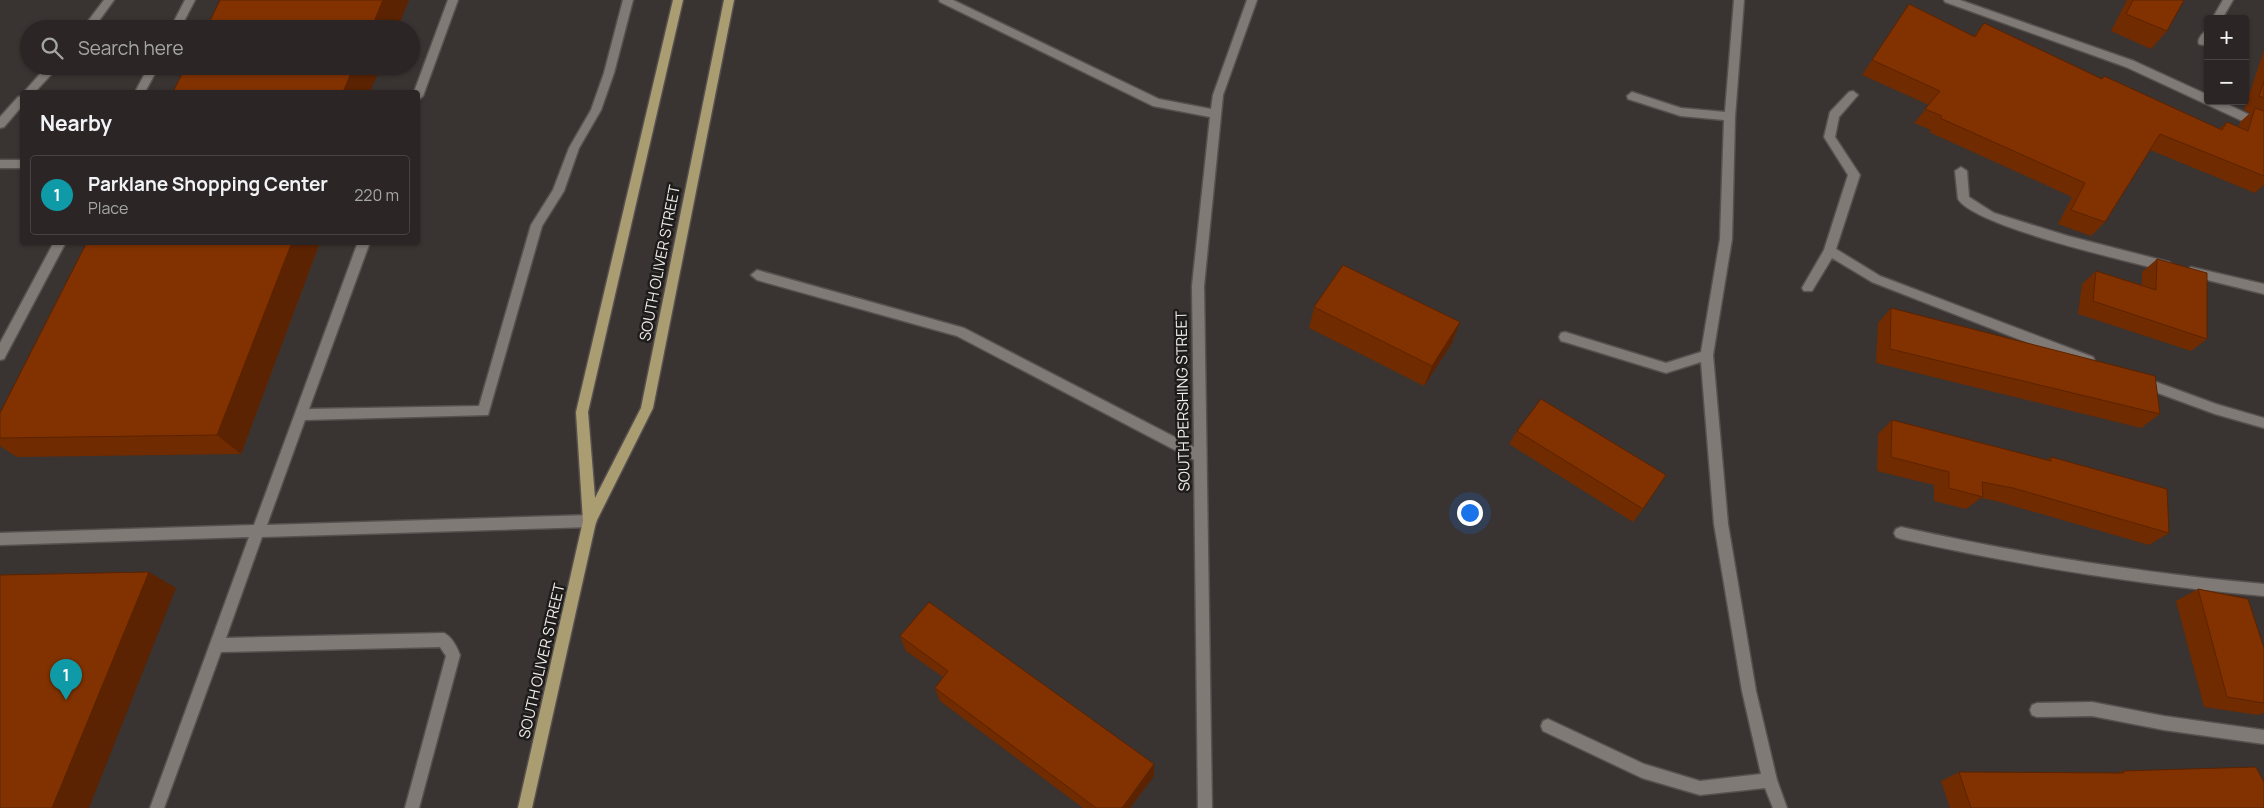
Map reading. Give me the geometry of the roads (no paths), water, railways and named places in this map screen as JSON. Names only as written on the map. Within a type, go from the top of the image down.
[{"type":"main road","name":"SOUTH OLIVER STREET","points":[[590,521],[582,412],[678,0]]},
{"type":"main road","name":"SOUTH OLIVER STREET","points":[[525,808],[590,521],[647,408],[728,0]]},
{"type":"street","points":[[94,20],[109,0]]},
{"type":"street","points":[[180,20],[190,0]]},
{"type":"street","points":[[420,91],[453,0]]},
{"type":"street","points":[[301,415],[484,411],[537,225],[558,191],[574,148],[596,110],[609,73],[628,0]]},
{"type":"street","points":[[944,0],[1158,103],[1216,114]]},
{"type":"street","name":"SOUTH PERSHING STREET","points":[[1205,808],[1198,286],[1218,95],[1252,0]]},
{"type":"street","points":[[1739,0],[1730,117],[1726,239],[1707,355],[1721,524],[1749,691],[1770,780],[1780,808]]},
{"type":"street","points":[[1949,0],[2130,64],[2204,98]]},
{"type":"street","points":[[2219,15],[2228,0]]},
{"type":"street","points":[[31,90],[45,75]]},
{"type":"street","points":[[141,90],[149,75]]},
{"type":"street","points":[[1808,288],[1830,251],[1854,175],[1830,137],[1834,116],[1853,95]]},
{"type":"street","points":[[1632,96],[1681,112],[1730,117]]},
{"type":"street","points":[[0,124],[20,102]]},
{"type":"street","points":[[2220,105],[2264,126]]},
{"type":"street","points":[[0,164],[20,164]]},
{"type":"street","points":[[1961,171],[1964,199],[1990,216],[2068,241],[2264,289]]},
{"type":"street","points":[[0,355],[58,245]]},
{"type":"street","points":[[157,808],[363,245]]},
{"type":"street","points":[[1830,251],[1876,279],[2100,365]]},
{"type":"street","points":[[757,275],[960,332],[1200,457]]},
{"type":"street","points":[[1565,337],[1666,368],[1707,355]]},
{"type":"street","points":[[2127,376],[2216,409],[2264,423]]},
{"type":"street","points":[[0,539],[590,521]]},
{"type":"street","points":[[1901,533],[1964,548],[2071,567],[2197,585],[2264,590]]},
{"type":"street","points":[[217,645],[444,640],[453,655],[412,808]]},
{"type":"street","points":[[2037,710],[2092,709],[2164,723],[2264,737]]},
{"type":"street","points":[[1548,726],[1642,771],[1700,788],[1770,780]]},
{"type":"place","name":"Parklane Shopping Center","points":[[66,700]]}]
